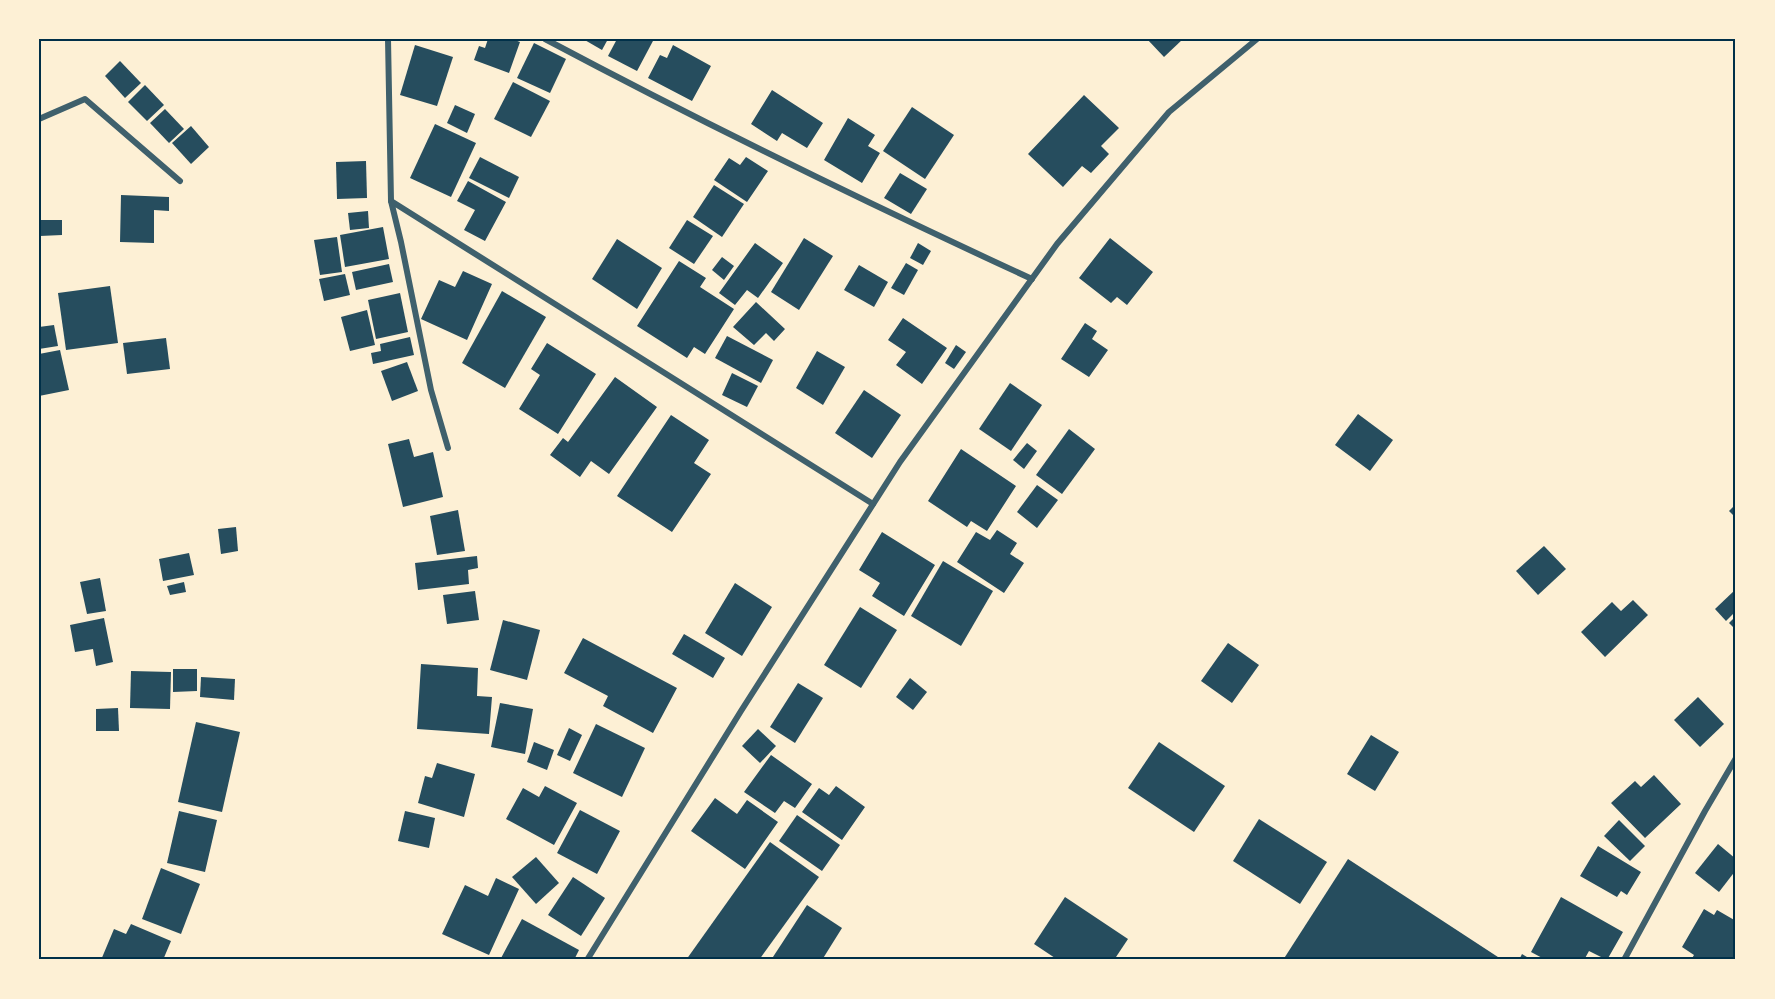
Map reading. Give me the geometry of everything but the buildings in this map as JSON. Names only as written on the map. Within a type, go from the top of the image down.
[{"type":"street","points":[[388,39],[391,201],[431,390],[448,448]]},
{"type":"street","points":[[545,39],[673,107],[858,199],[1032,279]]},
{"type":"street","points":[[587,960],[741,711],[900,462],[1057,244],[1169,112],[1257,39]]},
{"type":"street","points":[[39,119],[85,99],[180,181]]},
{"type":"street","points":[[391,201],[873,504]]},
{"type":"street","points":[[1624,960],[1736,758]]}]
